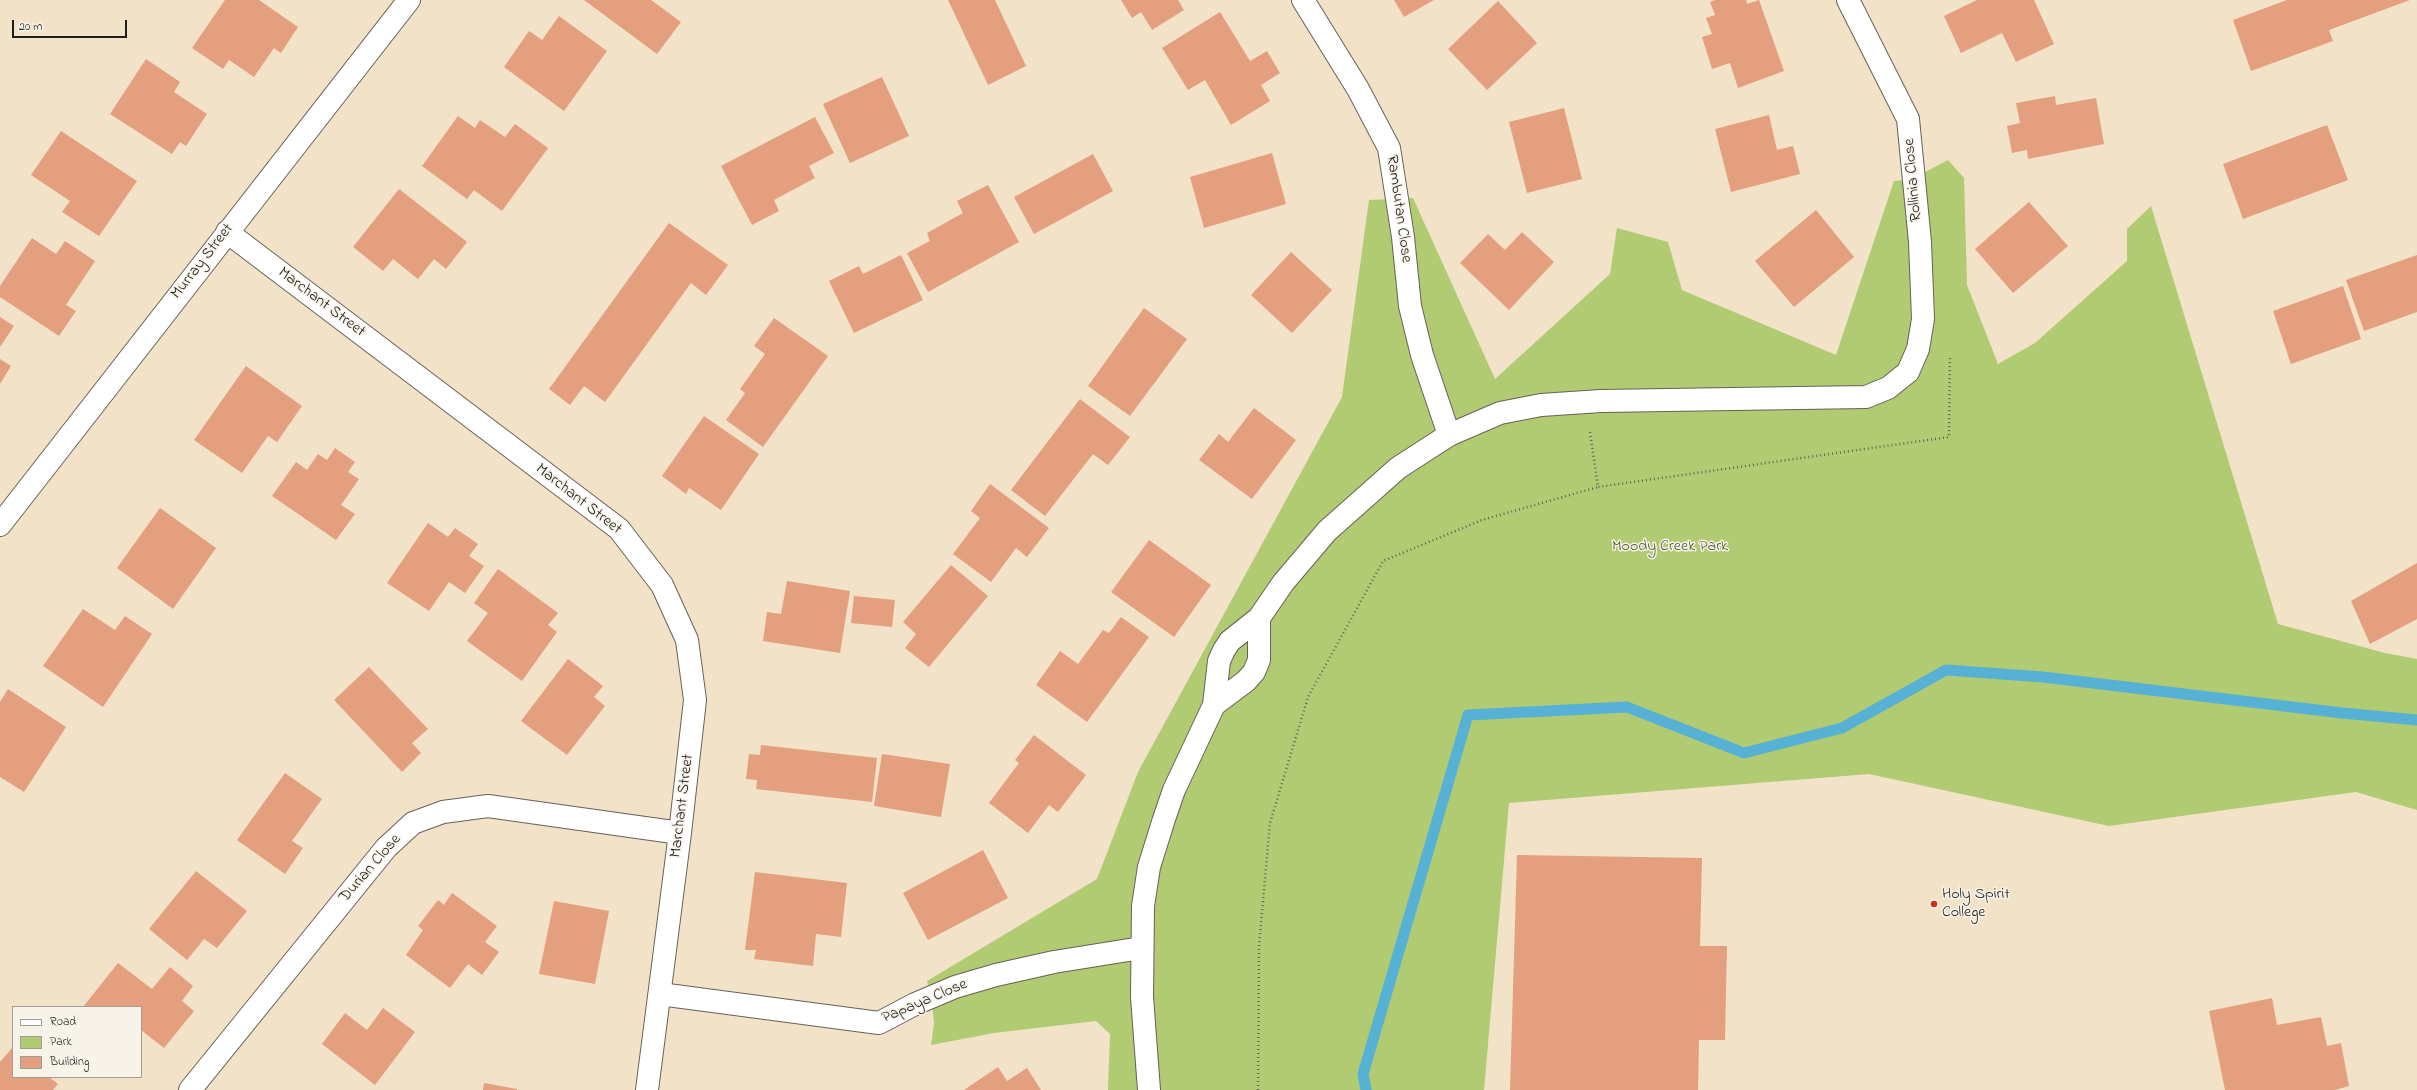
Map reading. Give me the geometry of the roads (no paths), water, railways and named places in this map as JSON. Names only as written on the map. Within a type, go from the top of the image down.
[{"type":"street","name":"Murray Street","points":[[0,525],[408,0]]},
{"type":"street","name":"Rambutan Close","points":[[1303,0],[1358,89],[1389,148],[1403,237],[1410,306],[1422,355],[1449,435]]},
{"type":"street","name":"Rollinia Close","points":[[1449,435],[1500,413],[1541,405],[1585,402],[1866,397],[1888,388],[1908,372],[1918,349],[1923,319],[1920,242],[1908,119],[1848,0]]},
{"type":"street","name":"Marchant Street","points":[[227,232],[619,529],[662,585],[687,640],[695,700],[680,833],[647,1090]]},
{"type":"street","points":[[1149,1090],[1142,997],[1141,948],[1143,906],[1150,867],[1174,790],[1214,705],[1219,661],[1224,650],[1230,641],[1259,618],[1283,583],[1327,531],[1398,468],[1449,435]]},
{"type":"street","points":[[1214,705],[1246,681],[1254,672],[1259,660],[1259,618]]},
{"type":"street","name":"Durian Close","points":[[190,1090],[386,848],[413,824],[443,812],[488,806],[680,833]]},
{"type":"street","name":"Papaya Close","points":[[660,994],[879,1023],[915,1004],[955,987],[996,975],[1061,961],[1141,948]]},
{"type":"waterway","points":[[1366,1090],[1363,1074],[1468,715],[1627,707],[1744,753],[1842,728],[1946,670],[2043,677],[2342,713],[2417,720]]},
{"type":"place","name":"Holy Spirit College","points":[[1934,904]]},
{"type":"park label","name":"Moody Creek Park","points":[[1670,547]]}]
